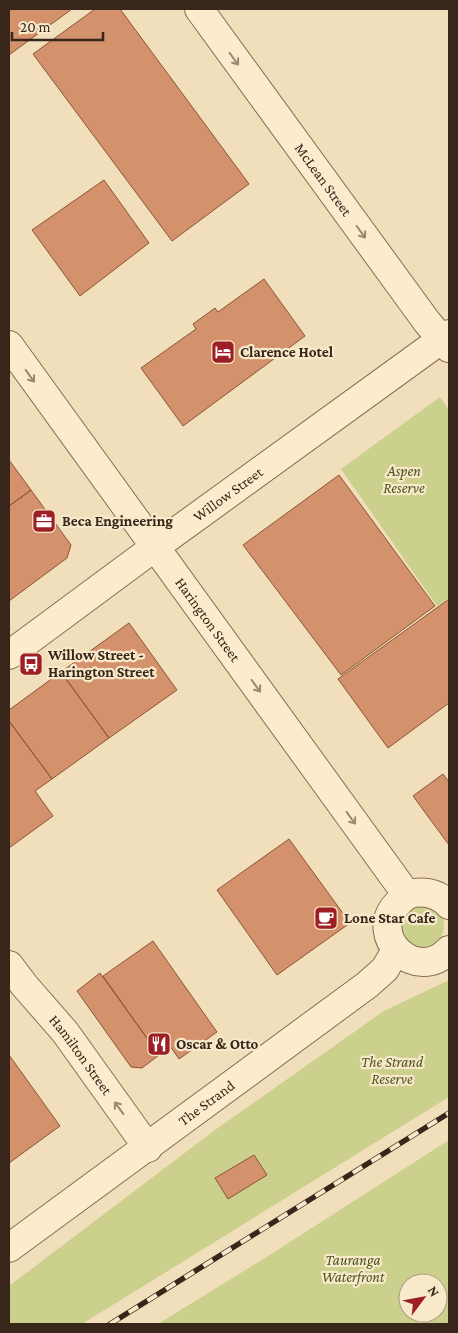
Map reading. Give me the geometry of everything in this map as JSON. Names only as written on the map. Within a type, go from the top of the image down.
[{"type":"street","name":"McLean Street","points":[[199,9],[427,322],[447,341]]},
{"type":"street","name":"Willow Street","points":[[9,655],[447,341]]},
{"type":"street","name":"Harington Street","points":[[9,345],[407,894]]},
{"type":"street","points":[[449,904],[443,898],[432,893],[407,894],[393,908],[388,928],[390,940],[396,950],[406,958],[418,962],[427,962],[439,959],[449,950]]},
{"type":"street","name":"The Strand","points":[[9,1248],[148,1148],[367,985],[386,969],[396,950]]},
{"type":"street","name":"Hamilton Street","points":[[9,965],[65,1032],[148,1148]]},
{"type":"green space","name":"Aspen Reserve","points":[[440,397],[449,410],[449,598],[437,606],[341,469]]},
{"type":"green space","points":[[424,903],[442,915],[444,928],[438,941],[430,946],[421,948],[407,940],[401,925],[403,916],[409,908]]},
{"type":"green space","name":"The Strand Reserve","points":[[449,980],[449,1097],[82,1324],[9,1324],[9,1286],[215,1130],[384,1011]]},
{"type":"green space","name":"Tauranga Waterfront","points":[[449,1140],[449,1324],[158,1324],[265,1258]]},
{"type":"building","points":[[9,9],[72,9],[9,55]]},
{"type":"building","points":[[95,9],[120,9],[249,184],[172,241],[33,54]]},
{"type":"building","points":[[104,180],[149,243],[80,296],[32,230]]},
{"type":"building","name":"Clarence Hotel","points":[[264,279],[305,336],[183,426],[141,368],[196,329],[193,324],[215,308],[218,312]]},
{"type":"building","points":[[9,460],[31,490],[9,506]]},
{"type":"building","points":[[339,475],[435,606],[341,675],[243,545]]},
{"type":"building","points":[[31,490],[71,545],[67,558],[9,601],[9,506]]},
{"type":"building","points":[[449,599],[449,703],[388,748],[338,679]]},
{"type":"building","points":[[129,623],[177,690],[109,738],[61,672]]},
{"type":"building","points":[[61,672],[109,738],[52,779],[9,721],[9,710]]},
{"type":"building","points":[[9,721],[52,779],[35,791],[53,816],[9,848]]},
{"type":"building","points":[[443,774],[449,782],[449,845],[413,796]]},
{"type":"building","points":[[289,839],[350,923],[277,975],[217,890]]},
{"type":"building","points":[[153,941],[217,1032],[179,1059],[170,1046],[159,1055],[103,976]]},
{"type":"building","points":[[100,973],[159,1055],[142,1068],[131,1067],[77,991]]},
{"type":"building","points":[[9,1055],[60,1126],[9,1163]]},
{"type":"building","points":[[254,1155],[267,1175],[228,1199],[215,1178]]},
{"type":"railway","points":[[110,1324],[449,1113]]},
{"type":"place","name":"Clarence Hotel","points":[[223,352]]},
{"type":"place","name":"Beca Engineering","points":[[44,521]]},
{"type":"place","name":"Willow Street - Harington Street","points":[[31,664]]},
{"type":"place","name":"Lone Star Cafe","points":[[326,918]]},
{"type":"place","name":"Oscar & Otto","points":[[159,1044]]}]
